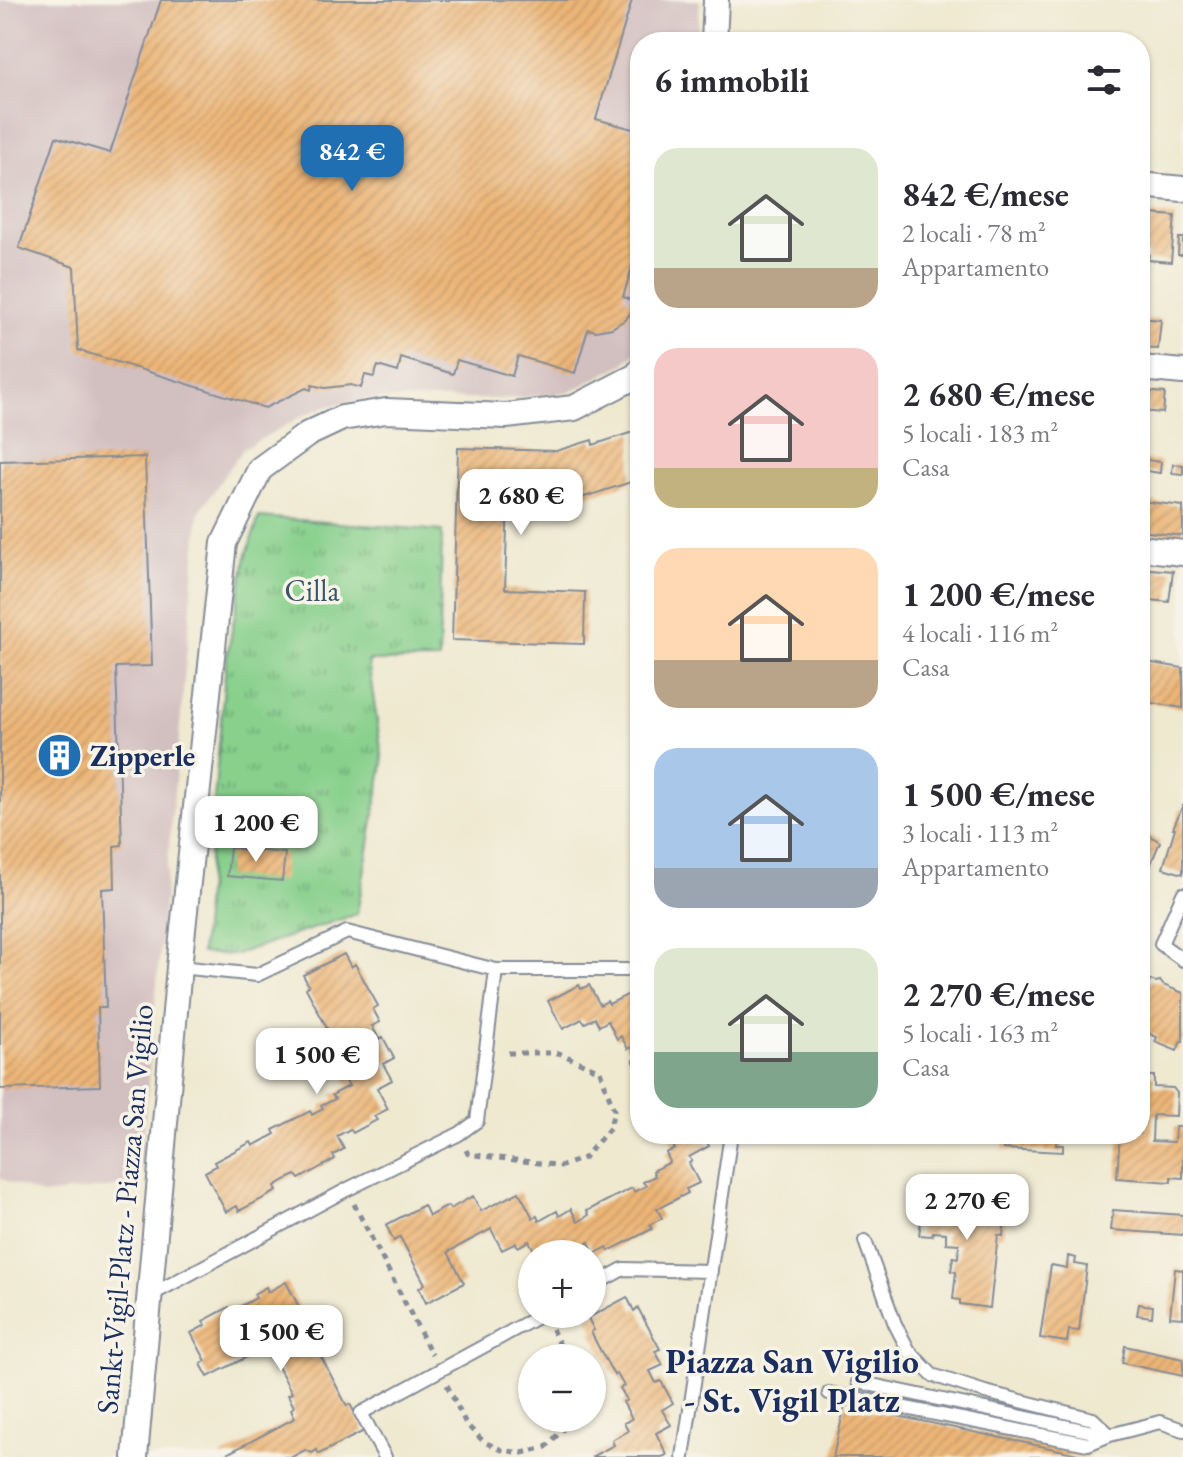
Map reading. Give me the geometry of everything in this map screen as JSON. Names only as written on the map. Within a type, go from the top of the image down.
[{"type":"street","points":[[714,32],[716,0]]},
{"type":"street","points":[[1150,186],[1183,189]]},
{"type":"street","points":[[1150,369],[1183,372]]},
{"type":"street","name":"Sankt-Vigil-Platz - Piazza San Vigilio","points":[[135,1457],[179,967],[224,543],[260,469],[308,434],[342,418],[386,411],[506,416],[574,408],[630,379]]},
{"type":"street","points":[[1150,549],[1183,553]]},
{"type":"lane","points":[[1183,894],[1161,944],[1183,960]]},
{"type":"lane","points":[[179,967],[257,975],[347,932],[496,970],[630,970]]},
{"type":"lane","points":[[149,1296],[346,1190],[459,1134],[477,1121],[496,970]]},
{"type":"lane","points":[[683,1457],[730,1144]]},
{"type":"lane","points":[[865,1241],[902,1338],[909,1351],[932,1375],[985,1392],[1093,1419],[1110,1435]]},
{"type":"lane","points":[[606,1278],[623,1269],[711,1271]]},
{"type":"lane","points":[[385,1457],[361,1413],[440,1369],[529,1328]]},
{"type":"lane","points":[[858,1382],[1110,1435]]},
{"type":"lane","points":[[829,1393],[1088,1444],[1160,1422],[1183,1430]]},
{"type":"path","points":[[459,1134],[468,1154],[562,1166],[584,1158],[610,1128],[614,1110],[600,1071],[559,1053],[486,1052]]},
{"type":"path","points":[[346,1190],[466,1424],[484,1442],[502,1450],[522,1453],[546,1447],[560,1432]]},
{"type":"shaded area","points":[[0,0],[700,0],[698,32],[630,32],[630,358],[624,364],[567,393],[503,399],[368,399],[324,407],[243,449],[199,512],[139,1184],[42,1195],[0,1178]]},
{"type":"green space","name":"Cilla","points":[[259,517],[442,531],[439,660],[368,661],[383,763],[357,914],[233,955],[201,953],[226,662],[246,557]]},
{"type":"building","points":[[161,0],[632,0],[596,119],[630,128],[630,274],[623,297],[630,300],[630,314],[612,328],[588,329],[575,373],[518,356],[512,376],[457,360],[453,374],[401,358],[398,372],[378,366],[374,377],[365,375],[361,388],[312,385],[311,390],[306,388],[265,408],[78,350],[74,267],[19,248],[56,137],[110,153]]},
{"type":"building","points":[[1151,214],[1175,216],[1171,262],[1150,260]]},
{"type":"building","points":[[1179,238],[1183,238],[1183,255],[1178,255]]},
{"type":"building","points":[[1150,319],[1161,320],[1158,349],[1150,349]]},
{"type":"building","points":[[1150,392],[1165,393],[1163,413],[1150,412]]},
{"type":"building","points":[[630,433],[630,482],[572,501],[508,498],[505,589],[585,592],[584,644],[452,640],[458,448],[556,451],[592,440],[593,445]]},
{"type":"building","name":"Zipperle","points":[[145,457],[152,666],[116,667],[122,845],[114,846],[115,888],[102,889],[106,1008],[98,1008],[100,1086],[0,1089],[0,461]]},
{"type":"building","points":[[1150,460],[1161,462],[1160,473],[1150,472]]},
{"type":"building","points":[[1173,464],[1183,465],[1183,474],[1172,473]]},
{"type":"building","points":[[1150,502],[1183,506],[1183,536],[1150,532]]},
{"type":"building","points":[[1150,569],[1173,571],[1169,602],[1150,600]]},
{"type":"building","points":[[1150,663],[1183,668],[1183,708],[1150,703]]},
{"type":"building","points":[[1183,805],[1183,874],[1163,868],[1173,828]]},
{"type":"building","points":[[1150,836],[1160,842],[1150,866]]},
{"type":"building","points":[[230,848],[285,853],[282,881],[227,876]]},
{"type":"building","points":[[344,954],[351,967],[355,964],[378,1006],[373,1009],[380,1022],[372,1026],[379,1039],[383,1037],[394,1058],[383,1064],[392,1080],[377,1088],[388,1109],[374,1116],[377,1120],[353,1133],[350,1129],[337,1136],[344,1149],[333,1155],[335,1159],[299,1179],[296,1175],[285,1180],[275,1186],[277,1191],[239,1211],[237,1206],[226,1212],[205,1172],[216,1166],[214,1162],[251,1142],[253,1146],[275,1134],[273,1130],[310,1111],[312,1115],[323,1109],[321,1106],[335,1099],[332,1095],[349,1086],[344,1078],[353,1073],[343,1055],[347,1053],[333,1032],[330,1034],[306,988],[309,986],[303,975]]},
{"type":"building","points":[[1150,980],[1160,981],[1183,993],[1183,1041],[1177,1051],[1155,1042],[1157,1037],[1150,1034]]},
{"type":"building","points":[[579,985],[581,989],[589,985],[600,1005],[629,994],[630,1048],[621,1036],[617,1039],[608,1021],[599,1026],[595,1018],[585,1023],[582,1019],[563,1029],[548,1001]]},
{"type":"building","points":[[1150,1076],[1154,1076],[1154,1087],[1173,1088],[1177,1093],[1176,1116],[1153,1115],[1152,1141],[1174,1142],[1175,1127],[1183,1127],[1183,1178],[1171,1177],[1171,1182],[1117,1178],[1119,1144],[1150,1144]]},
{"type":"building","points":[[673,1144],[709,1146],[689,1157],[699,1183],[686,1189],[688,1193],[657,1209],[662,1218],[650,1225],[652,1229],[609,1251],[606,1240],[518,1240],[518,1247],[516,1243],[502,1250],[491,1229],[448,1252],[464,1283],[426,1303],[419,1288],[425,1284],[400,1237],[394,1241],[386,1225],[424,1205],[429,1216],[473,1196],[481,1211],[519,1192],[533,1218],[537,1216],[539,1221],[557,1211],[559,1216],[571,1209],[578,1222],[589,1215],[587,1211],[632,1188],[634,1192],[646,1186],[643,1182],[655,1176],[653,1171],[670,1162],[666,1153],[675,1149]]},
{"type":"building","points":[[1004,1144],[1063,1145],[1063,1152],[1003,1149]]},
{"type":"building","points":[[924,1193],[1006,1207],[1003,1236],[998,1235],[990,1308],[960,1304],[960,1300],[953,1299],[956,1272],[951,1271],[953,1257],[958,1258],[959,1244],[946,1243],[946,1233],[919,1235],[921,1220],[918,1219]]},
{"type":"building","points":[[1113,1210],[1183,1215],[1183,1235],[1111,1230]]},
{"type":"building","points":[[1068,1256],[1076,1258],[1075,1264],[1087,1266],[1079,1331],[1069,1330],[1067,1342],[1040,1338],[1051,1265],[1067,1268]]},
{"type":"building","points":[[1175,1269],[1183,1270],[1183,1318],[1170,1317]]},
{"type":"building","points":[[286,1282],[309,1333],[312,1331],[318,1343],[315,1345],[364,1431],[319,1454],[317,1450],[312,1453],[305,1450],[292,1457],[221,1457],[295,1418],[288,1395],[292,1393],[271,1353],[253,1348],[245,1353],[247,1357],[208,1377],[201,1364],[206,1361],[191,1333],[206,1325],[203,1321],[229,1307],[231,1311],[256,1298],[254,1294],[266,1287],[268,1292]]},
{"type":"building","points":[[627,1297],[634,1311],[638,1308],[660,1349],[655,1351],[663,1365],[650,1371],[656,1383],[661,1381],[673,1403],[662,1410],[671,1425],[656,1433],[667,1455],[662,1457],[591,1457],[614,1445],[612,1440],[628,1431],[624,1423],[632,1419],[623,1402],[627,1400],[620,1388],[624,1386],[606,1360],[606,1344],[597,1344],[591,1332],[593,1328],[606,1328],[606,1308]]},
{"type":"building","points":[[1139,1304],[1153,1306],[1152,1317],[1137,1315]]},
{"type":"building","points":[[1125,1346],[1183,1359],[1183,1376],[1122,1363]]},
{"type":"building","points":[[845,1405],[1088,1456],[833,1457]]},
{"type":"place","name":"Zipperle","points":[[59,756]]},
{"type":"district","name":"Piazza San Vigilio - St. Vigil Platz","points":[[792,1380]]}]
